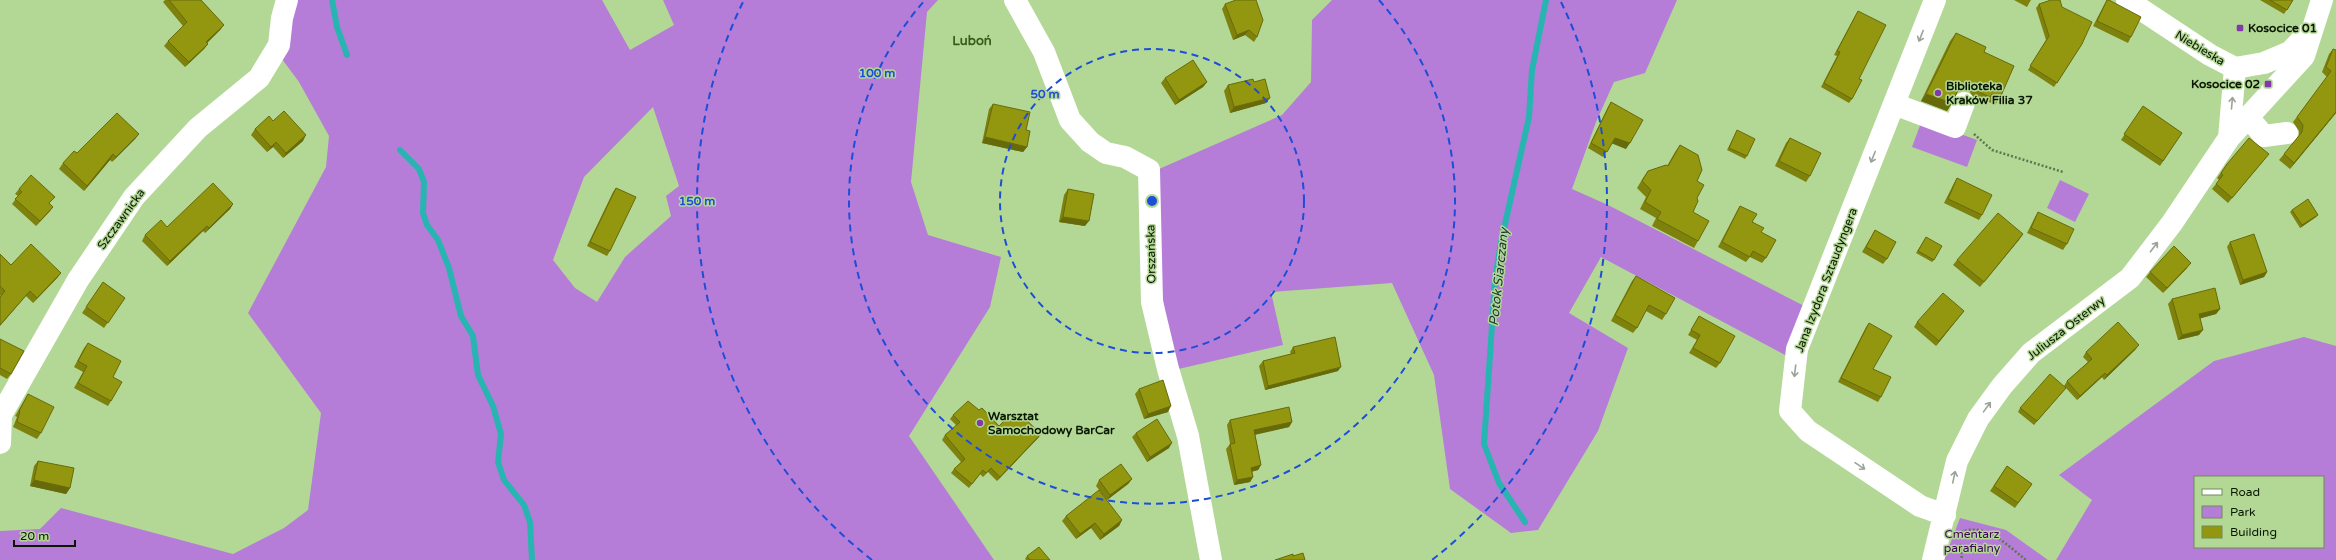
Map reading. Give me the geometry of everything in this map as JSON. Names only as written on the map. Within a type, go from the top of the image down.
[{"type":"street","name":"Szczawnicka","points":[[0,443],[1,416],[78,280],[134,197],[198,128],[259,78],[279,45],[282,18],[287,0]]},
{"type":"street","name":"Orszańska","points":[[1015,0],[1044,52],[1070,120],[1090,142],[1106,153],[1125,157],[1150,170],[1152,302],[1168,369],[1188,436],[1210,560]]},
{"type":"street","name":"Jana Izydora Sztaudyngera","points":[[1935,0],[1797,349],[1790,411],[1808,431],[1950,525]]},
{"type":"street","name":"Niebieska","points":[[2127,0],[2204,52],[2235,68],[2264,63],[2290,52],[2315,25]]},
{"type":"street","name":"Juliusza Osterwy","points":[[1933,560],[1950,525],[1957,461],[1978,419],[2002,386],[2031,353],[2130,278],[2172,223],[2229,138],[2304,56],[2322,0]]},
{"type":"street","name":"Juliusza Osterwy","points":[[2229,138],[2235,68]]},
{"type":"street","points":[[1894,104],[1955,127],[1964,103]]},
{"type":"street","points":[[2248,117],[2264,136],[2287,134]]},
{"type":"path","points":[[1977,135],[1992,150],[2063,172]]},
{"type":"path","points":[[1950,525],[1971,528],[1991,534],[2026,560]]},
{"type":"green space","points":[[295,0],[602,0],[630,50],[674,25],[663,0],[938,0],[927,12],[911,182],[928,235],[1001,257],[990,307],[909,436],[994,560],[0,560],[0,531],[40,529],[61,508],[233,554],[284,528],[308,510],[321,413],[248,313],[326,167],[329,136],[299,82],[282,59]],"holes":[[[653,107],[679,186],[666,196],[671,216],[625,257],[597,302],[575,288],[553,260],[584,177]]]},
{"type":"green space","points":[[1332,0],[1677,0],[1645,73],[1614,82],[1596,122],[1572,189],[1608,205],[1808,308],[1787,356],[1601,257],[1569,313],[1628,348],[1598,431],[1538,530],[1511,533],[1450,489],[1434,375],[1392,283],[1271,292],[1283,345],[1174,370],[1162,292],[1159,169],[1282,115],[1311,82],[1312,20]]},
{"type":"green space","points":[[1922,120],[1977,140],[1967,167],[1912,147]]},
{"type":"green space","points":[[2060,180],[2089,194],[2075,222],[2047,208]]},
{"type":"green space","points":[[2304,337],[2336,346],[2336,560],[2056,560],[2092,500],[2059,475],[2214,361]]},
{"type":"green space","name":"Cmentarz parafialny","points":[[1960,518],[2006,530],[2048,560],[1944,560]]},
{"type":"building","points":[[169,0],[201,0],[224,25],[206,42],[208,44],[189,62],[168,41],[187,22]]},
{"type":"building","points":[[1236,0],[1256,0],[1263,20],[1257,37],[1249,30],[1237,35],[1225,4]]},
{"type":"building","points":[[2051,0],[2060,0],[2062,7],[2092,22],[2082,44],[2057,83],[2030,66],[2049,36],[2039,4]]},
{"type":"building","points":[[2107,0],[2141,17],[2131,37],[2097,21]]},
{"type":"building","points":[[2270,0],[2293,0],[2287,10]]},
{"type":"building","points":[[1858,11],[1886,25],[1859,79],[1862,80],[1852,99],[1824,83],[1840,52],[1837,51]]},
{"type":"building","points":[[1956,33],[1986,47],[1984,52],[2014,66],[2000,98],[1992,94],[1990,97],[1981,93],[1974,84],[1967,83],[1961,84],[1952,103],[1926,94]]},
{"type":"building","points":[[2333,49],[2336,50],[2336,112],[2294,163],[2284,154],[2302,132],[2303,125],[2297,117],[2331,71],[2326,67]]},
{"type":"building","points":[[1193,60],[1207,82],[1179,100],[1165,78]]},
{"type":"building","points":[[1253,79],[1254,82],[1265,79],[1270,98],[1234,107],[1228,85]]},
{"type":"building","points":[[1611,102],[1643,120],[1630,143],[1615,138],[1607,152],[1591,143]]},
{"type":"building","points":[[993,104],[1030,112],[1026,130],[1030,131],[1027,147],[985,137]]},
{"type":"building","points":[[2143,106],[2182,133],[2163,161],[2124,134]]},
{"type":"building","points":[[284,111],[306,135],[286,153],[276,142],[271,147],[255,129],[269,116],[273,121]]},
{"type":"building","points":[[117,113],[139,134],[116,157],[113,154],[87,186],[63,163],[74,151],[77,153]]},
{"type":"building","points":[[1737,130],[1755,139],[1747,156],[1729,148]]},
{"type":"building","points":[[1790,138],[1821,153],[1810,176],[1779,161]]},
{"type":"building","points":[[2249,138],[2269,154],[2232,198],[2216,184],[2223,175],[2221,173],[2227,164]]},
{"type":"building","points":[[1680,145],[1698,155],[1702,170],[1697,181],[1704,185],[1697,198],[1698,201],[1693,212],[1709,221],[1698,241],[1657,219],[1661,212],[1645,202],[1651,190],[1642,181],[1648,171],[1666,165],[1668,166]]},
{"type":"building","points":[[31,175],[55,197],[49,203],[53,207],[40,221],[15,199],[22,192],[19,189]]},
{"type":"building","points":[[1957,178],[1992,195],[1982,215],[1948,199]]},
{"type":"building","points":[[213,183],[233,204],[209,228],[207,226],[170,261],[145,235],[161,220],[167,227]]},
{"type":"building","points":[[616,188],[636,197],[610,251],[590,242]]},
{"type":"building","points":[[1068,189],[1094,194],[1089,221],[1063,217]]},
{"type":"building","points":[[2308,199],[2318,215],[2302,225],[2292,210]]},
{"type":"building","points":[[1740,206],[1757,214],[1752,222],[1764,228],[1761,232],[1776,240],[1766,258],[1753,251],[1750,257],[1722,242]]},
{"type":"building","points":[[2038,212],[2074,229],[2067,244],[2031,228]]},
{"type":"building","points":[[1998,213],[2023,234],[1984,282],[1957,260]]},
{"type":"building","points":[[1875,230],[1896,242],[1887,259],[1866,247]]},
{"type":"building","points":[[2254,234],[2267,272],[2243,280],[2230,242]]},
{"type":"building","points":[[1926,237],[1942,246],[1934,260],[1918,251]]},
{"type":"building","points":[[31,244],[61,273],[37,298],[30,291],[0,325],[0,297],[5,291],[0,286],[0,254],[11,265]]},
{"type":"building","points":[[2174,246],[2191,263],[2167,288],[2150,272]]},
{"type":"building","points":[[1636,276],[1675,298],[1666,314],[1649,305],[1637,328],[1615,315]]},
{"type":"building","points":[[103,282],[125,298],[108,323],[86,307]]},
{"type":"building","points":[[2215,288],[2220,309],[2199,314],[2203,330],[2182,335],[2172,299]]},
{"type":"building","points":[[1943,293],[1964,311],[1939,341],[1917,322]]},
{"type":"building","points":[[1699,316],[1735,336],[1720,363],[1693,348],[1700,335],[1691,330]]},
{"type":"building","points":[[2118,322],[2139,345],[2107,375],[2105,373],[2080,396],[2067,381],[2092,359],[2086,352]]},
{"type":"building","points":[[1869,323],[1892,336],[1873,369],[1891,377],[1881,397],[1841,378]]},
{"type":"building","points":[[1335,337],[1341,367],[1268,386],[1263,361],[1295,353],[1293,347]]},
{"type":"building","points":[[0,339],[24,351],[11,374],[0,368]]},
{"type":"building","points":[[88,343],[121,361],[113,377],[122,382],[111,401],[78,383],[87,366],[78,361]]},
{"type":"building","points":[[2050,374],[2066,388],[2037,421],[2020,408]]},
{"type":"building","points":[[1163,380],[1171,406],[1148,414],[1139,389]]},
{"type":"building","points":[[28,394],[54,407],[41,433],[17,422],[19,411]]},
{"type":"building","points":[[968,401],[979,410],[982,408],[999,426],[1011,414],[1016,420],[1021,415],[1041,434],[1000,477],[991,468],[986,473],[983,470],[972,484],[954,469],[965,459],[945,435],[960,422],[953,415]]},
{"type":"building","points":[[1289,407],[1292,422],[1254,430],[1261,465],[1251,468],[1253,477],[1237,480],[1230,444],[1235,443],[1230,420]]},
{"type":"building","points":[[1157,419],[1172,443],[1150,457],[1136,433]]},
{"type":"building","points":[[38,461],[74,468],[70,488],[34,480]]},
{"type":"building","points":[[1121,464],[1132,479],[1110,495],[1099,480]]},
{"type":"building","points":[[2007,466],[2032,484],[2018,503],[1994,486]]},
{"type":"building","points":[[1099,490],[1122,520],[1104,534],[1095,523],[1080,534],[1066,516]]},
{"type":"building","points":[[1039,547],[1050,560],[1030,560],[1027,556]]},
{"type":"building","points":[[1303,553],[1305,560],[1275,560],[1293,554],[1293,556]]},
{"type":"waterway","points":[[332,0],[337,27],[347,55]]},
{"type":"waterway","name":"Potok Siarczany","points":[[1525,522],[1499,483],[1484,444],[1495,281],[1501,242],[1529,117],[1532,70],[1546,0]]},
{"type":"waterway","points":[[400,150],[419,169],[424,182],[423,213],[427,225],[438,240],[449,268],[461,316],[473,336],[478,375],[493,406],[501,434],[498,462],[504,480],[524,505],[530,522],[532,560]]},
{"type":"place","name":"Kosocice 01","points":[[2240,28]]},
{"type":"place","name":"Kosocice 02","points":[[2268,84]]},
{"type":"place","name":"Biblioteka Kraków Filia 37","points":[[1938,93]]},
{"type":"place","name":"Warsztat Samochodowy BarCar","points":[[980,423]]},
{"type":"district","name":"Luboń","points":[[972,41]]}]
